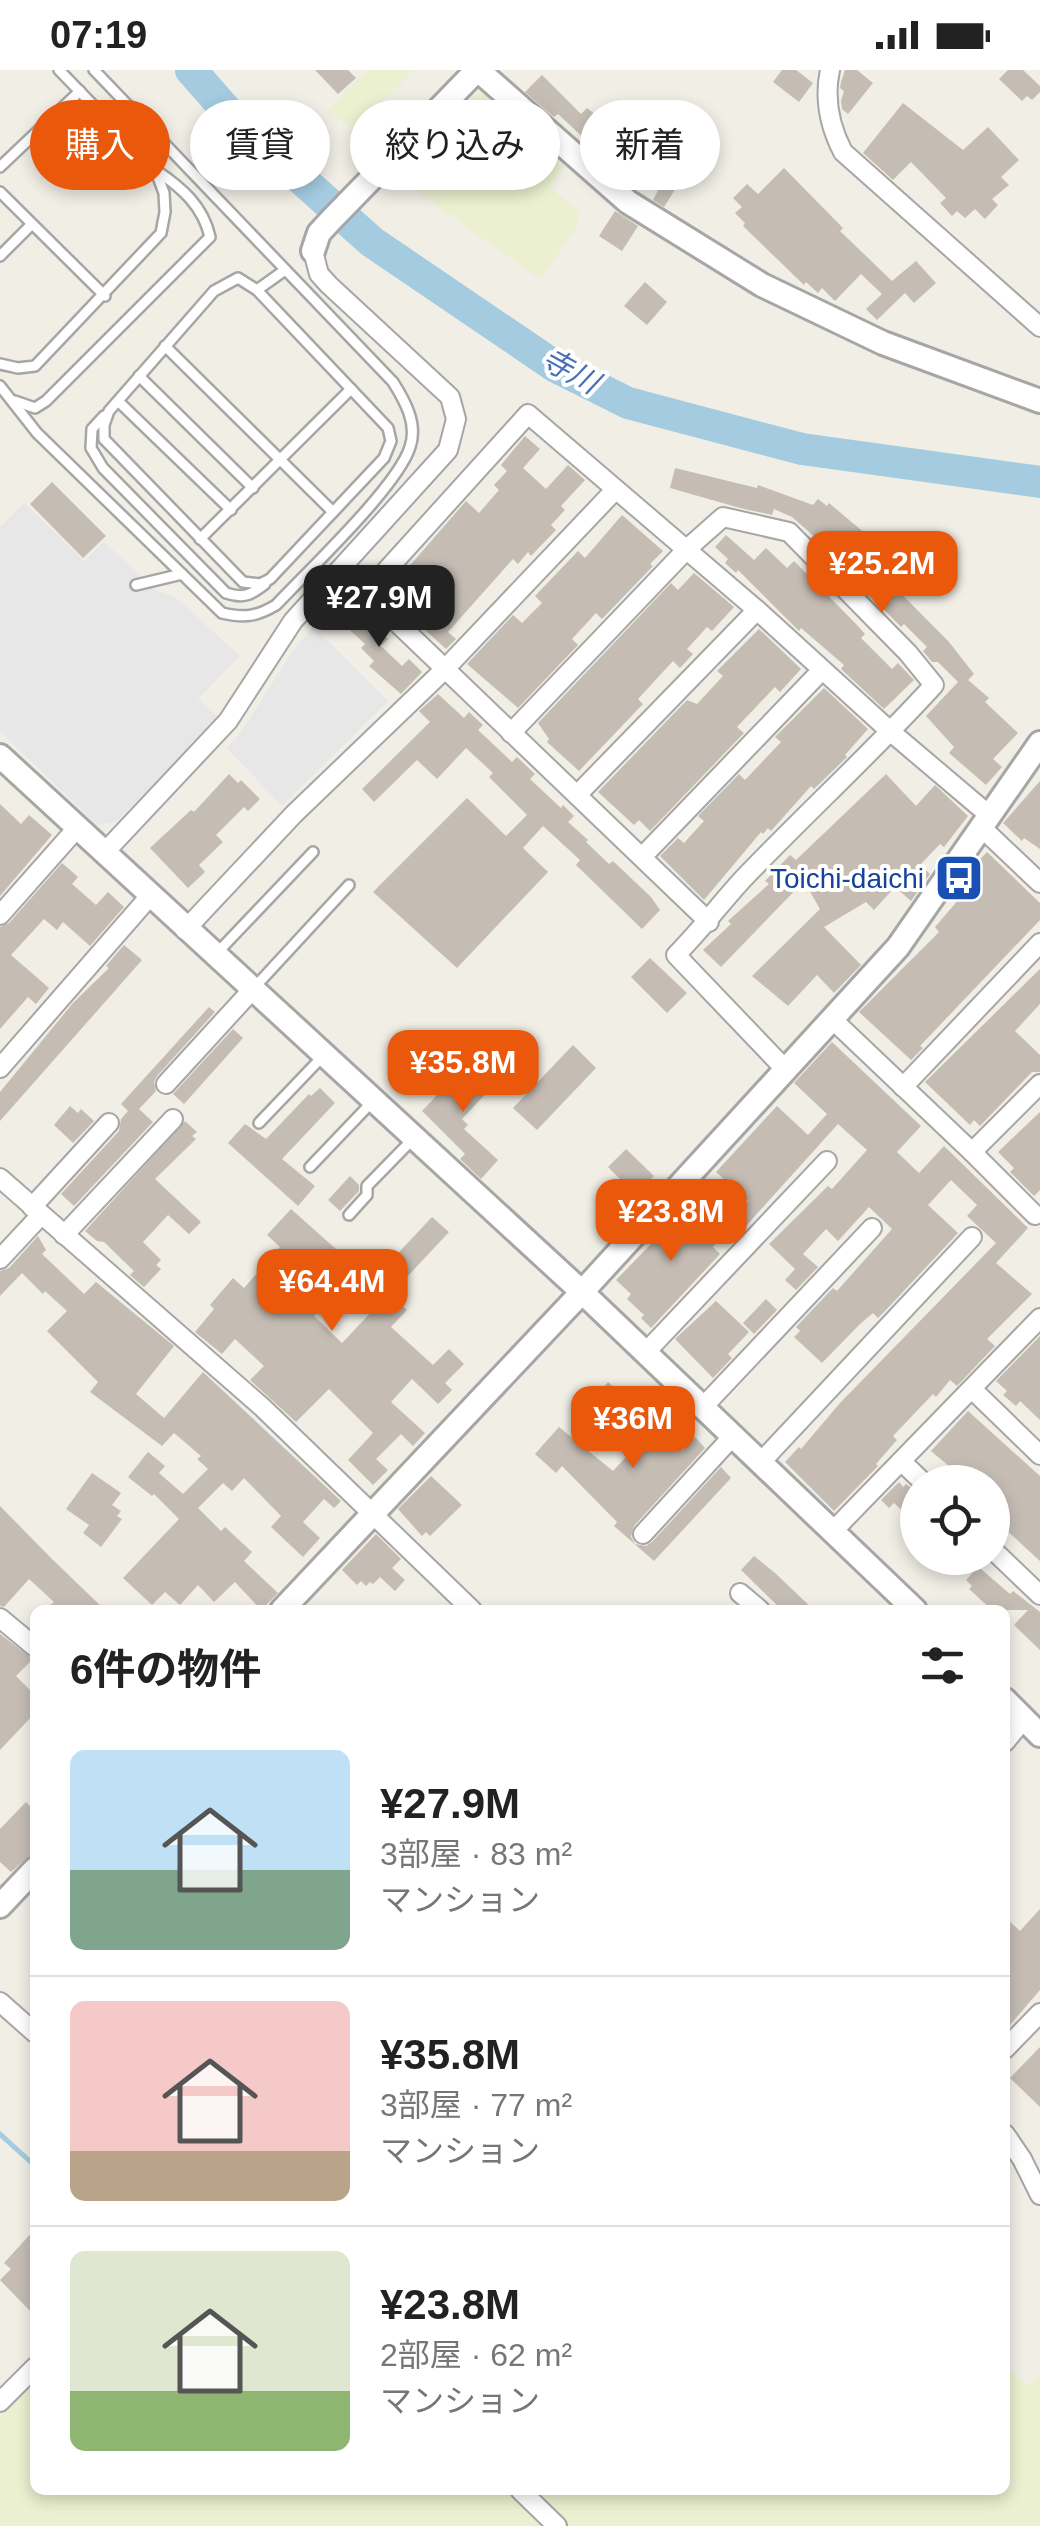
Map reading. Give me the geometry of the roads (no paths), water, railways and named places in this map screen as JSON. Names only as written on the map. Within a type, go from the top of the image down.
[{"type":"street","points":[[104,853],[228,722],[294,621],[422,481],[452,441],[456,419],[450,396],[329,285],[319,274],[313,251],[318,234],[478,70],[628,202],[762,285],[883,342],[1040,401]]},
{"type":"street","points":[[830,70],[828,105],[834,134],[844,152],[1040,327]]},
{"type":"street","points":[[709,922],[366,593],[528,414],[614,490],[688,548],[891,732],[985,821],[1040,883]]},
{"type":"street","points":[[185,930],[294,814],[444,670],[614,490]]},
{"type":"street","points":[[511,733],[688,548],[723,517],[789,532],[934,684],[741,882],[676,955],[784,1068]]},
{"type":"street","points":[[577,795],[757,610]]},
{"type":"street","points":[[642,858],[822,670]]},
{"type":"street","points":[[287,1605],[582,1292],[898,947],[1040,742]]},
{"type":"street","points":[[0,756],[582,1292],[909,1605]]},
{"type":"street","points":[[0,914],[77,828]]},
{"type":"street","points":[[0,1068],[150,896]]},
{"type":"street","points":[[903,1087],[1040,944]]},
{"type":"street","points":[[166,1084],[252,990]]},
{"type":"street","points":[[831,1018],[1035,1215]]},
{"type":"street","points":[[972,1152],[1040,1084]]},
{"type":"street","points":[[64,1235],[173,1119]]},
{"type":"street","points":[[0,1259],[110,1123]]},
{"type":"street","points":[[645,1353],[827,1162]]},
{"type":"street","points":[[0,1178],[262,1408],[467,1605]]},
{"type":"street","points":[[702,1408],[872,1228]]},
{"type":"street","points":[[761,1462],[972,1237]]},
{"type":"street","points":[[834,1530],[1040,1318]]},
{"type":"street","points":[[973,1390],[1040,1455]]},
{"type":"street","points":[[643,1534],[732,1436]]},
{"type":"street","points":[[901,1461],[905,1465]]},
{"type":"street","points":[[1010,1566],[1040,1595]]},
{"type":"street","points":[[740,1593],[754,1605]]},
{"type":"street","points":[[0,1618],[30,1643]]},
{"type":"street","points":[[1010,1704],[1034,1726],[1010,1739]]},
{"type":"street","points":[[0,1906],[30,1873]]},
{"type":"street","points":[[0,2002],[30,2029]]},
{"type":"street","points":[[1010,2045],[1040,2012]]},
{"type":"street","points":[[1010,2143],[1040,2195]]},
{"type":"street","points":[[0,2402],[30,2372]]},
{"type":"street","points":[[525,2495],[557,2526]]},
{"type":"lane","points":[[59,70],[89,100]]},
{"type":"lane","points":[[0,386],[36,433],[222,613],[242,618],[259,616],[276,605],[399,471],[412,444],[407,404],[392,382],[94,70]]},
{"type":"lane","points":[[0,167],[80,91]]},
{"type":"lane","points":[[10,399],[35,408],[46,402],[210,237],[206,218],[183,189],[170,180]]},
{"type":"lane","points":[[0,364],[34,366],[104,296],[161,233],[163,190]]},
{"type":"lane","points":[[0,192],[104,296]]},
{"type":"lane","points":[[0,256],[32,224]]},
{"type":"lane","points":[[258,290],[285,270]]},
{"type":"lane","points":[[238,278],[258,290],[388,428],[391,442],[384,458],[252,594],[239,598],[226,593],[103,468],[91,448],[92,428],[165,346],[226,283],[238,278]]},
{"type":"lane","points":[[165,346],[333,512]]},
{"type":"lane","points":[[139,376],[253,488]]},
{"type":"lane","points":[[200,540],[350,388]]},
{"type":"lane","points":[[118,401],[230,510]]},
{"type":"lane","points":[[109,411],[104,439],[200,540],[243,582],[260,584],[270,578]]},
{"type":"lane","points":[[136,585],[182,574]]},
{"type":"lane","points":[[214,956],[313,852]]},
{"type":"lane","points":[[252,990],[349,885]]},
{"type":"lane","points":[[258,1123],[323,1056]]},
{"type":"lane","points":[[310,1167],[373,1102]]},
{"type":"lane","points":[[349,1215],[367,1195],[368,1186],[413,1138]]},
{"type":"waterway","name":"寺川","points":[[191,70],[233,118],[372,242],[556,367],[628,403],[802,449],[1040,482]]},
{"type":"waterway","points":[[0,2134],[30,2161]]},
{"type":"place","name":"Toichi-daichi","points":[[959,878]]}]
